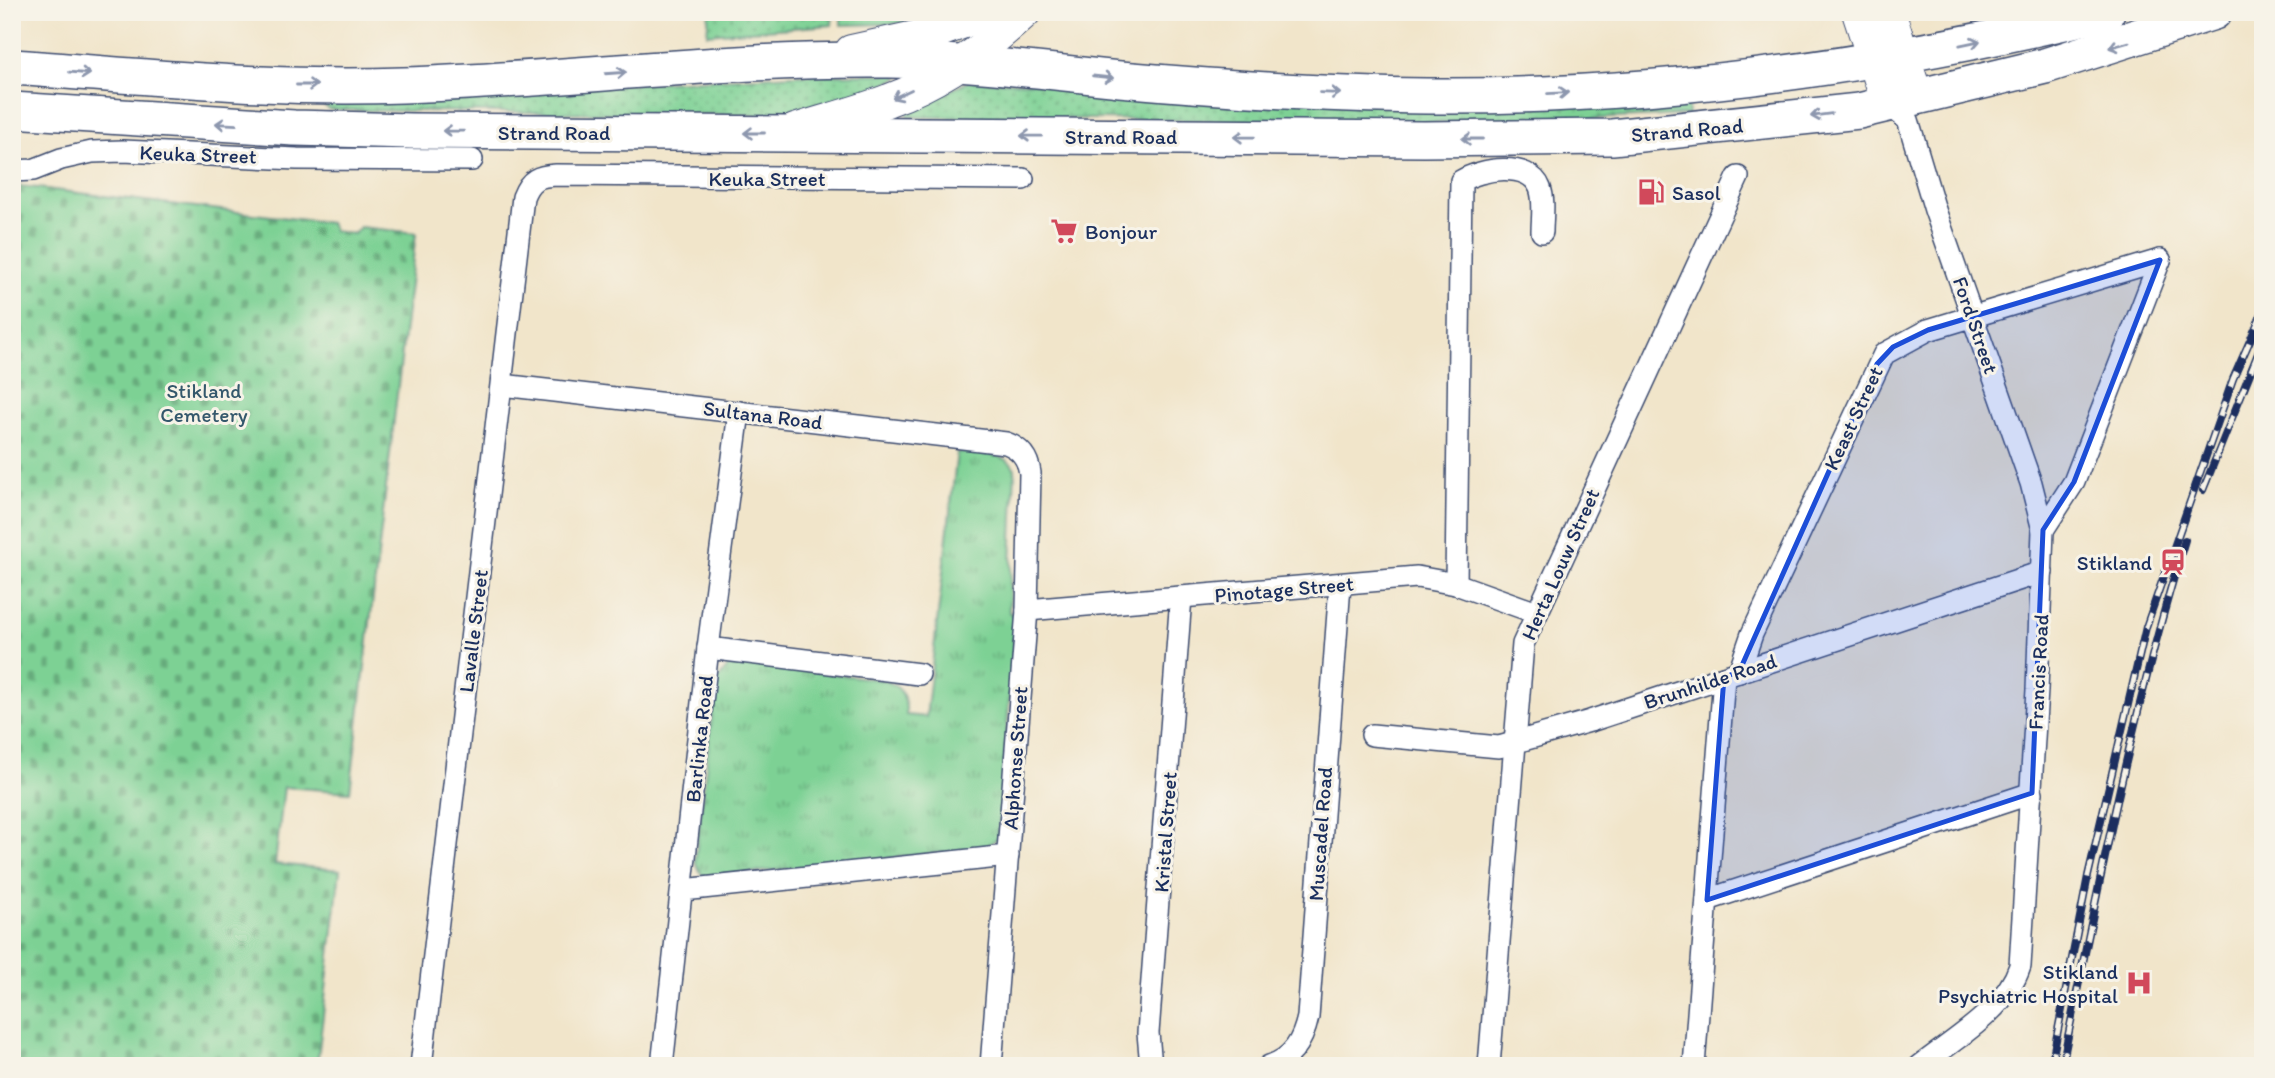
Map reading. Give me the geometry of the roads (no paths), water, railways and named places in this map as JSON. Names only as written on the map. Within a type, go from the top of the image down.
[{"type":"main road","points":[[12,67],[164,80],[399,85],[819,59],[962,62],[1136,80],[1300,92],[1427,96],[1552,94],[1701,84],[1888,58],[2107,12]]},
{"type":"main road","name":"Strand Road","points":[[12,110],[294,128],[1536,139],[1711,129],[1904,107],[2045,66],[2214,12]]},
{"type":"street","points":[[819,59],[937,32],[991,12]]},
{"type":"street","points":[[789,133],[891,100],[962,62],[992,42],[1025,12]]},
{"type":"street","points":[[1858,12],[1888,58],[1904,107]]},
{"type":"street","points":[[1888,58],[1889,12]]},
{"type":"street","name":"Ford Street","points":[[1904,107],[2031,483],[2043,530]]},
{"type":"street","name":"Keuka Street","points":[[12,171],[33,170],[61,159],[92,152],[123,151],[297,159],[472,160]]},
{"type":"street","points":[[1456,584],[1461,181],[1488,172],[1513,171],[1526,174],[1537,182],[1541,192],[1542,232]]},
{"type":"street","name":"Keuka Street","points":[[523,197],[536,177],[556,175],[1023,179]]},
{"type":"street","name":"Herta Louw Street","points":[[1489,1066],[1523,643],[1738,177]]},
{"type":"street","name":"Lavalle Street","points":[[421,1066],[523,197]]},
{"type":"street","name":"Keast Street","points":[[1694,1066],[1707,900],[1731,674],[1884,354],[1908,338],[2160,260],[2074,482],[2043,530]]},
{"type":"street","name":"Sultana Road","points":[[502,385],[1006,443],[1021,452]]},
{"type":"street","name":"Barlinka Road","points":[[662,1066],[708,648],[739,412]]},
{"type":"street","name":"Alphonse Street","points":[[991,1066],[1027,610],[1030,473],[1021,452]]},
{"type":"street","name":"Francis Road","points":[[1920,1066],[1994,1005],[2016,979],[2025,916],[2043,530]]},
{"type":"street","name":"Brunhilde Road","points":[[1372,735],[1499,747],[2042,572]]},
{"type":"street","name":"Pinotage Street","points":[[1027,610],[1417,577],[1456,584],[1537,613]]},
{"type":"street","name":"Muscadel Road","points":[[1269,1066],[1279,1063],[1298,1045],[1308,1017],[1340,585]]},
{"type":"street","name":"Kristal Street","points":[[1151,1066],[1148,1033],[1181,597]]},
{"type":"street","points":[[708,648],[919,674]]},
{"type":"street","points":[[1707,900],[2032,793]]},
{"type":"street","points":[[683,890],[1008,856]]},
{"type":"railway","points":[[2051,1066],[2088,876],[2146,627],[2233,379],[2263,311]]},
{"type":"railway","points":[[2203,490],[2263,341]]},
{"type":"railway","points":[[2062,1066],[2132,735],[2185,540]]},
{"type":"place","name":"Sasol","points":[[1651,192]]},
{"type":"place","name":"Bonjour","points":[[1064,231]]},
{"type":"place","name":"Stikland","points":[[2173,562]]},
{"type":"place","name":"Stikland Psychiatric Hospital","points":[[2139,983]]},
{"type":"park label","name":"Stikland Cemetery","points":[[204,402]]}]
